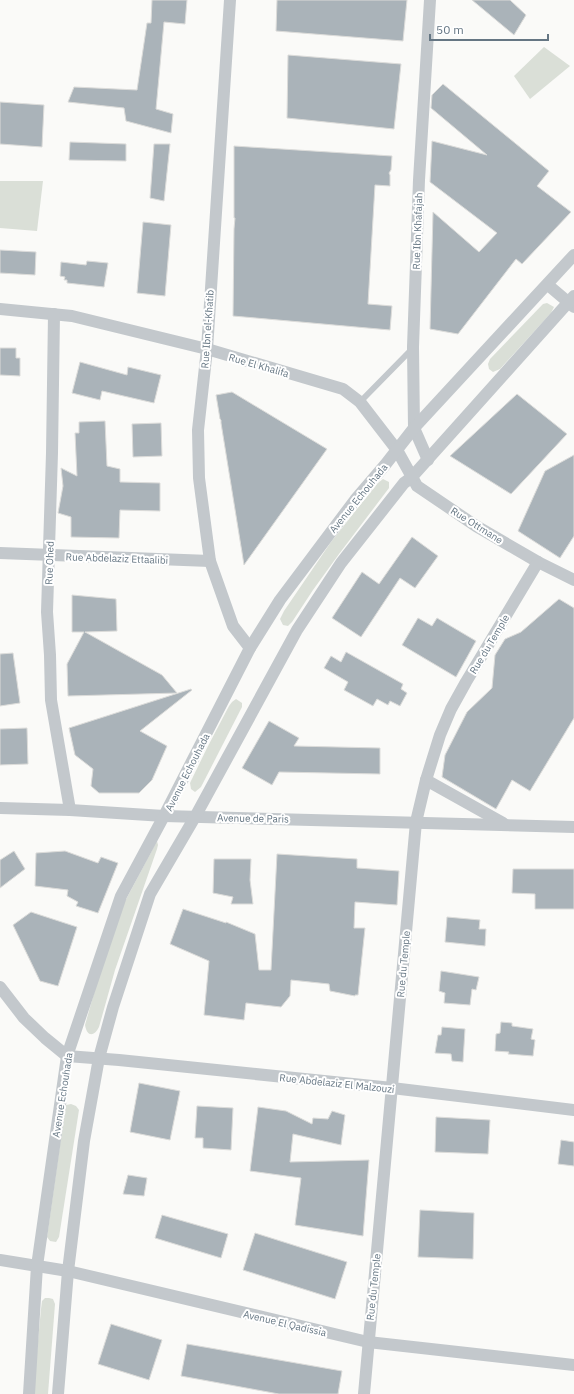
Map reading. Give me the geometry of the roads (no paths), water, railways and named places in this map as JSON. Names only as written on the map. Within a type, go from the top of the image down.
[{"type":"street","name":"Rue Ibn el-Khatib","points":[[230,0],[206,349],[198,430],[200,478],[210,561],[233,626],[250,648]]},
{"type":"street","name":"Rue Ibn Khafajah","points":[[428,460],[414,428],[413,348],[419,180],[430,0]]},
{"type":"street","name":"Avenue Echouhada","points":[[29,1394],[38,1266],[67,1056],[121,896],[164,816],[250,648],[280,600],[355,500],[414,428],[548,285],[574,255]]},
{"type":"street","points":[[58,1394],[68,1271],[84,1142],[99,1058],[150,894],[195,817],[297,630],[341,563],[404,483],[412,478],[572,302],[548,285]]},
{"type":"street","name":"Rue El Khalifa","points":[[0,309],[72,316],[206,349],[343,389],[360,402],[397,450]]},
{"type":"street","name":"Rue Ohed","points":[[54,314],[47,612],[51,700],[70,810]]},
{"type":"street","name":"Rue Ottmane","points":[[397,450],[417,486],[470,522],[538,562],[574,580]]},
{"type":"street","name":"Rue Abdelaziz Ettaalibi","points":[[0,553],[210,561]]},
{"type":"street","name":"Rue du Temple","points":[[364,1394],[416,822],[426,780],[440,735],[451,709],[538,562]]},
{"type":"street","name":"Avenue de Paris","points":[[426,780],[505,825]]},
{"type":"street","name":"Avenue de Paris","points":[[0,808],[70,810],[164,816],[574,827]]},
{"type":"street","points":[[0,987],[24,1018],[67,1056]]},
{"type":"street","name":"Rue Abdelaziz El Malzouzi","points":[[67,1056],[392,1088],[574,1110]]},
{"type":"street","name":"Avenue El Qadissia","points":[[0,1260],[68,1271],[368,1342],[574,1365]]},
{"type":"lane","points":[[360,402],[413,348]]}]
